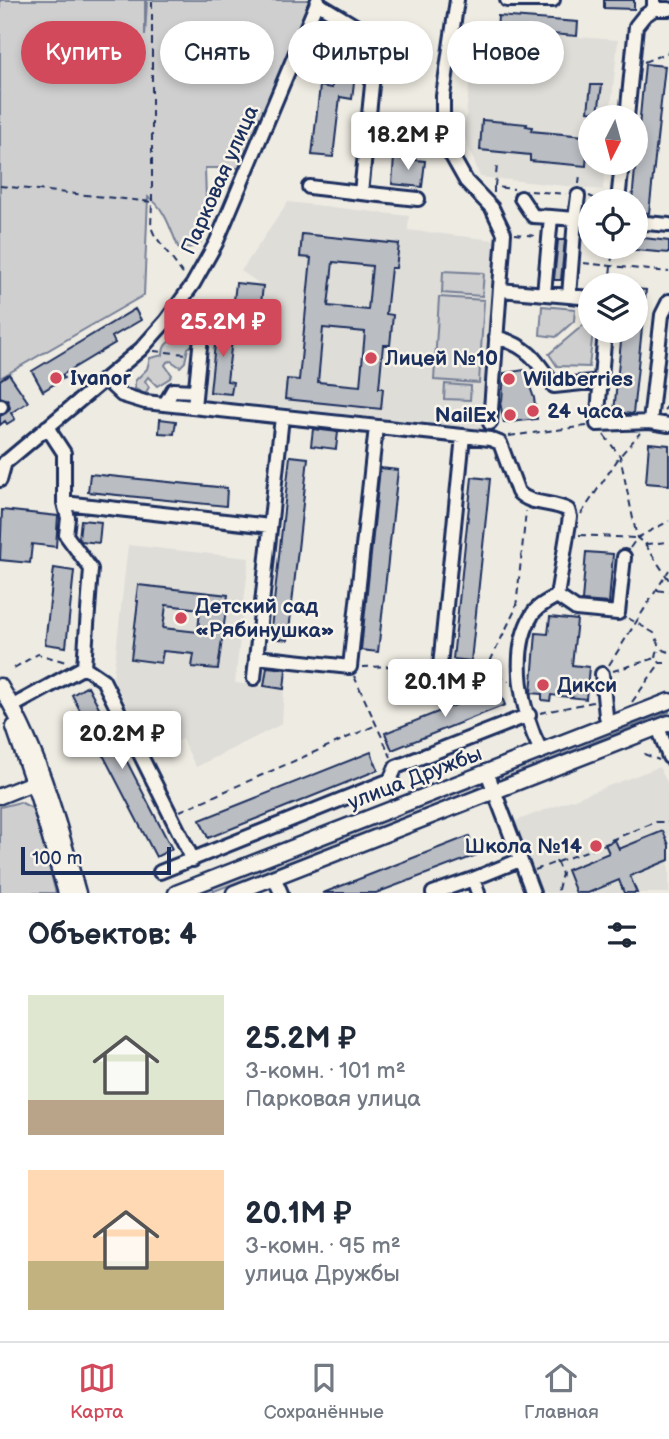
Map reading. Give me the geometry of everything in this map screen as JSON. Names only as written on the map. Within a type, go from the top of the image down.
[{"type":"main road","points":[[0,686],[13,706],[78,893]]},
{"type":"main road","points":[[0,686],[39,781],[66,893]]},
{"type":"main road","name":"улица Дружбы","points":[[176,893],[669,701]]},
{"type":"main road","name":"улица Дружбы","points":[[234,893],[664,725]]},
{"type":"main road","points":[[0,796],[39,781]]},
{"type":"street","points":[[457,0],[443,96],[443,131],[448,149],[466,181],[492,208],[504,233],[490,423]]},
{"type":"street","points":[[507,0],[553,0]]},
{"type":"street","points":[[318,2],[365,32],[376,46],[361,193]]},
{"type":"street","name":"Парковая улица","points":[[3,464],[141,349],[193,284],[216,243],[318,2]]},
{"type":"street","points":[[628,105],[636,26],[654,4],[669,9]]},
{"type":"street","points":[[309,187],[418,199]]},
{"type":"street","points":[[521,192],[533,216],[575,219]]},
{"type":"street","points":[[569,296],[578,196]]},
{"type":"street","points":[[544,294],[551,217]]},
{"type":"street","points":[[648,223],[669,225]]},
{"type":"street","points":[[500,290],[578,297]]},
{"type":"street","points":[[650,422],[662,315],[669,302]]},
{"type":"street","points":[[194,407],[203,317]]},
{"type":"street","points":[[496,337],[515,342],[532,355],[554,386],[601,381]]},
{"type":"street","points":[[604,343],[597,424],[650,422],[669,425]]},
{"type":"street","points":[[106,380],[122,395],[145,402],[490,439],[500,443],[505,450],[518,492],[528,500],[561,506],[568,510],[570,517],[557,596]]},
{"type":"street","points":[[165,404],[173,390],[195,391]]},
{"type":"street","points":[[254,678],[282,417]]},
{"type":"street","points":[[47,427],[64,453],[64,503],[68,518],[66,535],[91,569],[84,667]]},
{"type":"street","points":[[256,657],[349,667],[376,427]]},
{"type":"street","points":[[440,666],[463,436]]},
{"type":"street","points":[[0,480],[3,464]]},
{"type":"street","points":[[64,503],[270,526]]},
{"type":"street","points":[[557,596],[576,609],[618,613],[624,557]]},
{"type":"street","points":[[541,751],[518,675],[522,643],[532,614],[557,596]]},
{"type":"street","points":[[13,706],[84,667]]},
{"type":"street","points":[[84,667],[103,680],[193,860]]},
{"type":"street","points":[[603,674],[604,701],[609,724]]},
{"type":"street","points":[[160,872],[390,780],[396,767],[529,715]]},
{"type":"street","points":[[664,725],[669,757]]},
{"type":"street","points":[[487,772],[533,893]]},
{"type":"street","points":[[433,893],[520,860]]},
{"type":"street","points":[[274,877],[281,893]]},
{"type":"street","points":[[473,879],[478,893]]},
{"type":"path","points":[[152,0],[151,227],[186,278]]},
{"type":"path","points":[[633,66],[669,52]]},
{"type":"path","points":[[492,208],[497,165]]},
{"type":"path","points":[[0,186],[152,202]]},
{"type":"path","points":[[494,187],[578,196]]},
{"type":"path","points":[[504,233],[548,237]]},
{"type":"path","points":[[610,273],[612,259]]},
{"type":"path","points":[[572,262],[669,272]]},
{"type":"path","points":[[153,351],[199,356]]},
{"type":"path","points":[[567,535],[620,456],[650,422]]},
{"type":"path","points":[[490,439],[597,424],[620,456],[637,538],[645,544],[669,580]]},
{"type":"path","points":[[485,672],[516,608],[528,500]]},
{"type":"path","points":[[567,535],[637,538],[669,521]]},
{"type":"path","points":[[645,544],[669,542]]},
{"type":"path","points":[[603,674],[669,570]]},
{"type":"path","points":[[656,590],[669,592]]},
{"type":"path","points":[[618,613],[654,633],[661,649],[669,652]]},
{"type":"path","points":[[660,663],[656,658],[661,649]]},
{"type":"path","points":[[14,668],[38,654],[84,667]]},
{"type":"path","points":[[603,674],[656,658]]},
{"type":"path","points":[[660,663],[669,661]]},
{"type":"path","points":[[629,707],[660,663]]},
{"type":"path","points":[[349,667],[396,767]]},
{"type":"path","points":[[529,715],[604,701]]},
{"type":"path","points":[[170,815],[375,726]]},
{"type":"path","points":[[645,754],[669,765]]},
{"type":"path","points":[[416,760],[430,795]]},
{"type":"path","points":[[525,873],[656,822],[669,822]]},
{"type":"path","points":[[556,861],[562,874],[557,893]]},
{"type":"shaded area","points":[[0,0],[145,0],[145,21],[21,21],[21,84],[146,84],[147,0],[310,0],[301,21],[288,21],[288,53],[240,168],[205,168],[207,231],[198,246],[179,249],[163,213],[148,197],[144,295],[0,378]]},
{"type":"shaded area","points":[[564,36],[618,40],[611,105],[578,105],[578,175],[605,175],[603,189],[480,177],[464,135],[469,84],[564,84]]},
{"type":"shaded area","name":"Лицей №10","points":[[288,202],[409,216],[408,230],[494,240],[483,429],[200,398],[203,377],[187,375],[195,316],[207,317],[212,312],[232,315],[233,309],[263,286],[241,271]]},
{"type":"shaded area","points":[[443,271],[484,273],[482,296],[442,293]]},
{"type":"shaded area","points":[[439,297],[484,300],[479,383],[434,380]]},
{"type":"shaded area","points":[[542,306],[575,309],[574,321],[556,337],[540,335]]},
{"type":"shaded area","points":[[193,327],[199,334],[197,341],[188,348],[185,362],[180,367],[171,361],[167,362],[165,365],[172,375],[157,386],[148,377],[145,381],[149,387],[145,394],[135,389],[135,381],[147,369],[150,358],[163,355],[166,344],[184,336],[189,328]]},
{"type":"shaded area","points":[[578,329],[578,343],[592,343],[589,367],[557,366],[549,354]]},
{"type":"shaded area","points":[[445,384],[471,386],[470,400],[444,399]]},
{"type":"shaded area","name":"Детский сад «Рябинушка»","points":[[128,545],[249,558],[235,683],[284,689],[282,724],[196,767],[182,739],[151,754],[113,678]]},
{"type":"shaded area","points":[[669,708],[669,712],[502,779],[500,775]]},
{"type":"shaded area","name":"Школа №14","points":[[659,767],[669,786],[669,893],[541,893],[513,822]]},
{"type":"shaded area","points":[[481,782],[483,787],[209,893],[197,893]]},
{"type":"shaded area","points":[[20,802],[32,808],[35,814],[56,893],[0,893],[0,807]]},
{"type":"building","points":[[604,0],[634,0],[634,9],[604,8]]},
{"type":"building","points":[[498,16],[578,22],[577,36],[564,35],[564,21],[498,21]]},
{"type":"building","points":[[645,64],[665,66],[649,213],[648,189],[633,189],[634,175],[648,175],[648,105],[641,105]]},
{"type":"building","points":[[332,84],[354,84],[352,99],[340,97],[333,157],[312,155],[320,86],[332,88]]},
{"type":"building","points":[[591,85],[602,85],[599,105],[589,105]]},
{"type":"building","points":[[482,120],[527,124],[526,126],[532,127],[531,131],[578,135],[578,165],[530,161],[530,155],[480,150]]},
{"type":"building","points":[[394,158],[425,161],[422,187],[392,184]]},
{"type":"building","points":[[302,234],[399,244],[396,268],[391,268],[386,314],[393,315],[390,345],[383,345],[379,388],[383,388],[381,409],[285,399],[287,379],[299,380],[311,258],[300,257]],"holes":[[[333,262],[372,266],[368,310],[328,306]],[[323,328],[365,332],[360,386],[318,382]]]},
{"type":"building","points":[[648,239],[669,241],[669,253],[648,251]]},
{"type":"building","points":[[558,240],[565,240],[561,280],[554,280]]},
{"type":"building","points":[[236,283],[263,286],[260,312],[233,309]]},
{"type":"building","points":[[135,309],[141,320],[112,337],[115,343],[62,375],[64,378],[43,391],[32,371]]},
{"type":"building","points":[[217,325],[239,327],[237,341],[232,340],[227,381],[233,382],[231,394],[210,392]]},
{"type":"building","points":[[621,343],[640,343],[633,414],[614,412]]},
{"type":"building","points":[[524,370],[534,398],[537,419],[504,423],[500,402],[504,373]]},
{"type":"building","points":[[9,374],[28,402],[11,413],[15,419],[0,425],[0,416],[10,408],[8,400],[0,397],[0,380]]},
{"type":"building","points":[[160,419],[176,421],[174,434],[159,433]]},
{"type":"building","points":[[313,429],[338,432],[336,449],[311,446]]},
{"type":"building","points":[[649,443],[669,445],[669,485],[646,483]]},
{"type":"building","points":[[290,456],[308,458],[288,640],[270,638]]},
{"type":"building","points":[[380,468],[398,470],[378,652],[361,650]]},
{"type":"building","points":[[90,474],[227,488],[226,506],[88,492]]},
{"type":"building","points":[[472,477],[490,479],[471,661],[453,659]]},
{"type":"building","points":[[2,510],[58,516],[56,547],[32,544],[30,563],[0,560]]},
{"type":"building","points":[[81,520],[101,522],[99,543],[81,541]]},
{"type":"building","points":[[586,552],[613,554],[609,603],[582,601]]},
{"type":"building","points":[[54,568],[74,571],[66,647],[45,644]]},
{"type":"building","points":[[138,585],[228,595],[218,669],[192,667],[194,654],[163,651],[161,663],[131,659]],"holes":[[[166,605],[200,609],[198,632],[163,628]]]},
{"type":"building","points":[[550,617],[577,620],[572,665],[589,667],[586,699],[551,695],[550,701],[542,700],[542,694],[531,693],[536,633],[548,634]]},
{"type":"building","points":[[267,667],[286,669],[284,689],[264,686]]},
{"type":"building","points":[[88,686],[172,849],[156,857],[72,695]]},
{"type":"building","points":[[498,688],[505,705],[392,750],[385,733]]},
{"type":"building","points":[[371,752],[378,770],[208,838],[200,820]]},
{"type":"building","points":[[663,831],[669,845],[669,860],[630,876],[637,893],[624,893],[619,880],[588,893],[576,893],[567,870],[609,853],[605,844],[615,840],[619,849]]},
{"type":"building","points":[[469,836],[477,855],[376,893],[323,893]]},
{"type":"place","name":"Лицей №10","points":[[371,358]]},
{"type":"place","name":"Ivanor","points":[[56,378]]},
{"type":"place","name":"Wildberries","points":[[509,379]]},
{"type":"place","name":"24 часа","points":[[533,411]]},
{"type":"place","name":"NailEx","points":[[510,415]]},
{"type":"place","name":"Детский сад «Рябинушка»","points":[[181,618]]},
{"type":"place","name":"Дикси","points":[[543,685]]},
{"type":"place","name":"Школа №14","points":[[596,846]]}]
